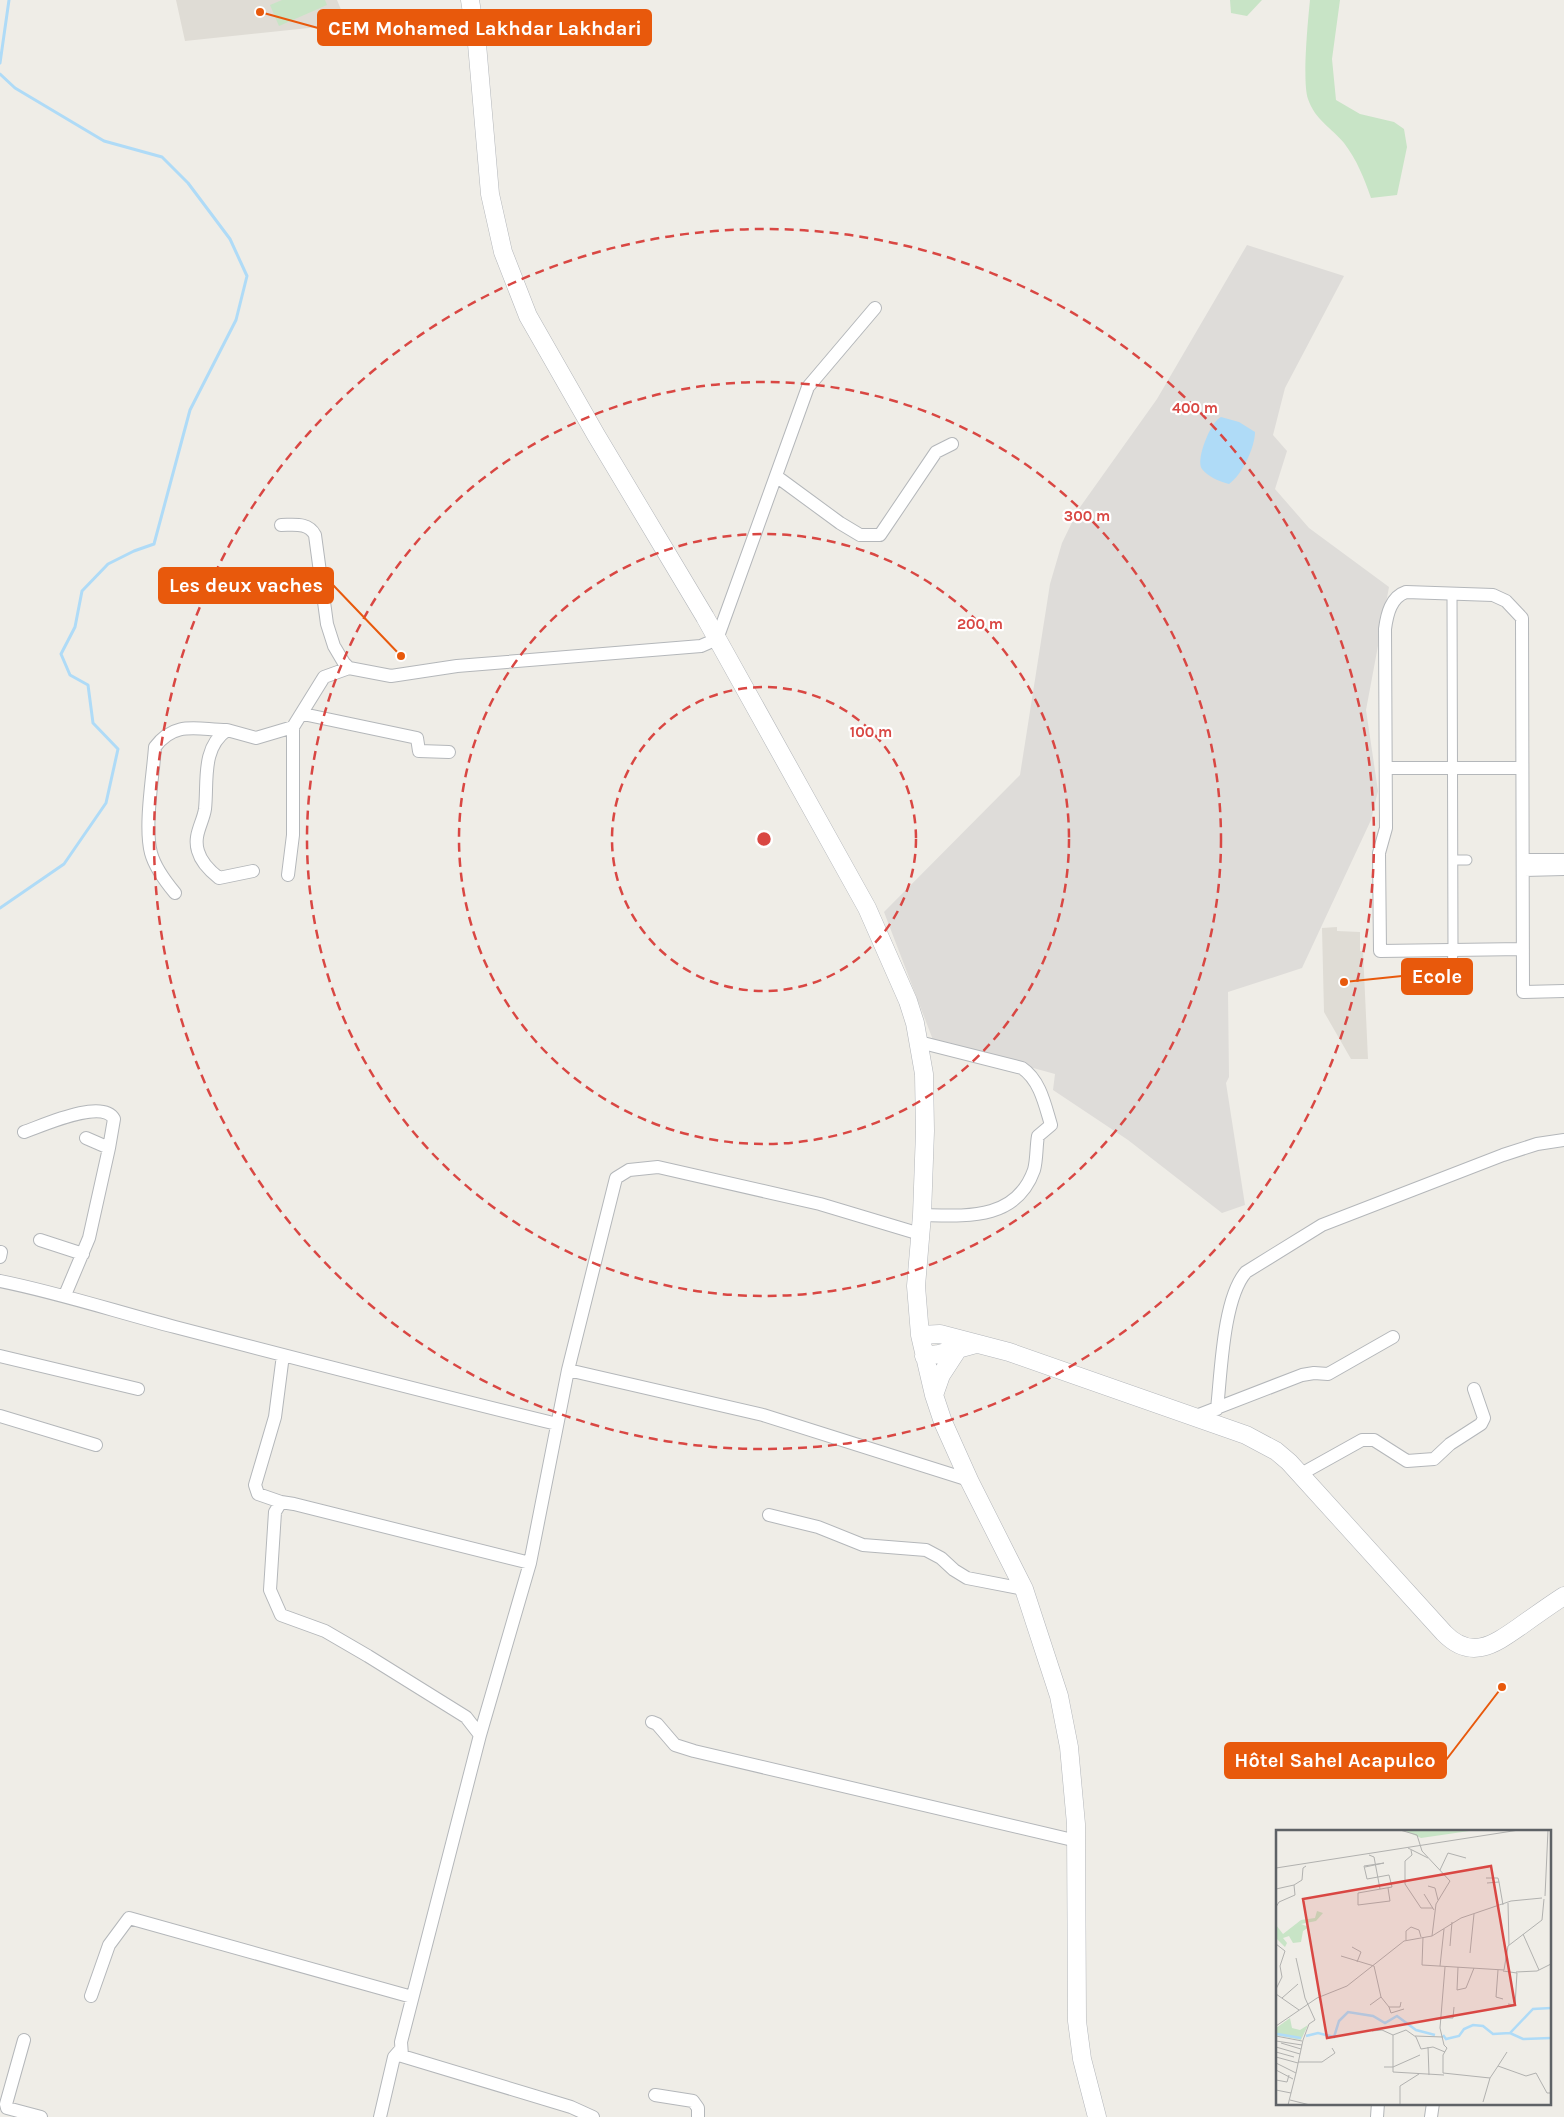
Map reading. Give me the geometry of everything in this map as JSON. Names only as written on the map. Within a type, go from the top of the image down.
[{"type":"main road","points":[[470,0],[477,44],[490,194],[503,252],[528,316],[596,435],[718,638],[867,908],[908,1001],[919,1042],[924,1074],[926,1131],[916,1286],[920,1335],[934,1395],[954,1450],[1024,1589],[1059,1696],[1069,1747],[1077,1841],[1077,2021],[1082,2059],[1097,2117]]},
{"type":"main road","points":[[918,1313],[955,1343]]},
{"type":"main road","points":[[920,1335],[935,1333],[955,1343],[977,1344],[1009,1352],[1196,1416],[1262,1442],[1289,1462],[1301,1474],[1444,1633],[1458,1644],[1475,1648],[1492,1645],[1564,1596]]},
{"type":"main road","points":[[924,1356],[955,1343]]},
{"type":"main road","points":[[934,1395],[940,1375],[955,1343]]},
{"type":"street","points":[[175,893],[162,878],[151,853],[149,832],[156,747],[162,738],[188,726],[226,730],[256,738],[292,727],[324,677],[350,668],[391,676],[457,666],[701,646],[718,638],[808,388],[875,308]]},
{"type":"street","points":[[776,476],[840,523],[860,535],[880,536],[936,452],[952,444]]},
{"type":"street","points":[[281,525],[304,525],[311,528],[315,535],[327,624],[334,646],[350,668]]},
{"type":"street","points":[[1523,950],[1380,952],[1379,852],[1386,828],[1384,642],[1390,608],[1400,594],[1406,592],[1486,594],[1499,597],[1512,606],[1522,618],[1524,865],[1523,992],[1564,991]]},
{"type":"street","points":[[1451,988],[1453,950],[1452,593]]},
{"type":"street","points":[[302,714],[417,738],[419,751],[449,752]]},
{"type":"street","points":[[288,875],[293,835],[292,727]]},
{"type":"street","points":[[226,730],[217,736],[207,760],[205,811],[197,834],[198,851],[207,868],[219,878],[253,871]]},
{"type":"street","points":[[1386,768],[1522,768]]},
{"type":"street","points":[[1453,860],[1468,860]]},
{"type":"street","points":[[1524,865],[1564,860]]},
{"type":"street","points":[[1524,865],[1564,870]]},
{"type":"street","points":[[919,1042],[1022,1068],[1031,1075],[1040,1091],[1051,1125],[1038,1136],[1034,1168],[1028,1183],[1005,1206],[974,1216],[922,1215]]},
{"type":"street","points":[[24,1132],[88,1111],[102,1111],[114,1119],[89,1238],[65,1295]]},
{"type":"street","points":[[86,1138],[109,1148]]},
{"type":"street","points":[[1217,1409],[1231,1298],[1239,1280],[1246,1272],[1322,1225],[1503,1155],[1537,1144],[1564,1140]]},
{"type":"street","points":[[593,2117],[571,2107],[402,2056],[400,2042],[480,1735],[530,1563],[568,1370],[616,1178],[629,1170],[658,1167],[820,1204],[920,1234]]},
{"type":"street","points":[[40,1240],[82,1254]]},
{"type":"street","points":[[0,1257],[1,1252]]},
{"type":"street","points":[[0,1281],[65,1295],[143,1319],[375,1380],[556,1424]]},
{"type":"street","points":[[1196,1416],[1302,1376],[1314,1373],[1328,1374],[1393,1336]]},
{"type":"street","points":[[283,1355],[276,1417],[255,1485],[258,1494],[281,1502],[530,1563]]},
{"type":"street","points":[[0,1356],[138,1389]]},
{"type":"street","points":[[568,1370],[763,1415],[969,1480]]},
{"type":"street","points":[[1301,1474],[1362,1440],[1374,1440],[1406,1461],[1434,1460],[1450,1444],[1480,1424],[1484,1418],[1474,1389]]},
{"type":"street","points":[[0,1416],[96,1444]]},
{"type":"street","points":[[281,1502],[275,1512],[270,1590],[281,1616],[325,1631],[368,1656],[466,1717],[480,1735]]},
{"type":"street","points":[[769,1515],[818,1527],[863,1545],[926,1550],[941,1558],[954,1570],[967,1578],[1024,1589]]},
{"type":"street","points":[[652,1722],[675,1745],[694,1751],[1077,1841]]},
{"type":"street","points":[[91,1996],[109,1945],[129,1918],[412,1997]]},
{"type":"street","points":[[24,2040],[6,2104],[7,2108],[41,2117]]},
{"type":"street","points":[[380,2117],[394,2057],[401,2049]]},
{"type":"street","points":[[655,2095],[693,2101],[698,2108],[698,2117]]},
{"type":"street","points":[[1377,2117],[1378,2104]]},
{"type":"street","points":[[1432,2117],[1433,2104]]},
{"type":"shaded area","points":[[176,0],[337,0],[347,24],[185,41]]},
{"type":"shaded area","points":[[1247,245],[1344,276],[1285,388],[1273,435],[1287,451],[1275,489],[1309,528],[1389,587],[1366,710],[1378,791],[1371,820],[1302,968],[1228,992],[1229,1077],[1226,1083],[1245,1205],[1222,1213],[1128,1140],[1053,1090],[1055,1074],[933,1040],[884,912],[1020,775],[1050,584],[1062,543],[1078,510],[1157,399]]},
{"type":"shaded area","points":[[1337,927],[1337,931],[1360,932],[1360,951],[1363,951],[1368,1059],[1351,1059],[1324,1012],[1322,928]]},
{"type":"green space","points":[[282,0],[325,0],[327,5],[279,26],[270,5]]},
{"type":"green space","points":[[1230,0],[1262,0],[1247,16],[1231,13]]},
{"type":"green space","points":[[1310,0],[1340,0],[1332,59],[1336,100],[1360,114],[1394,122],[1404,129],[1407,147],[1397,195],[1371,198],[1360,169],[1349,149],[1319,118],[1311,106],[1306,91],[1306,51]]},
{"type":"water","points":[[1221,417],[1239,422],[1255,432],[1253,445],[1247,460],[1239,474],[1229,484],[1204,472],[1200,464],[1205,441],[1217,420]]},
{"type":"waterway","points":[[0,63],[9,0]]},
{"type":"waterway","points":[[0,74],[15,88],[104,141],[162,157],[188,183],[230,239],[247,276],[236,320],[190,410],[154,544],[134,551],[108,564],[82,591],[75,627],[61,654],[70,675],[88,685],[93,723],[118,749],[106,803],[64,864],[0,908]]},
{"type":"place","name":"CEM Mohamed Lakhdar Lakhdari","points":[[260,12]]},
{"type":"place","name":"Les deux vaches","points":[[401,656]]},
{"type":"place","name":"Ecole","points":[[1344,982]]},
{"type":"place","name":"Hôtel Sahel Acapulco","points":[[1502,1687]]}]
